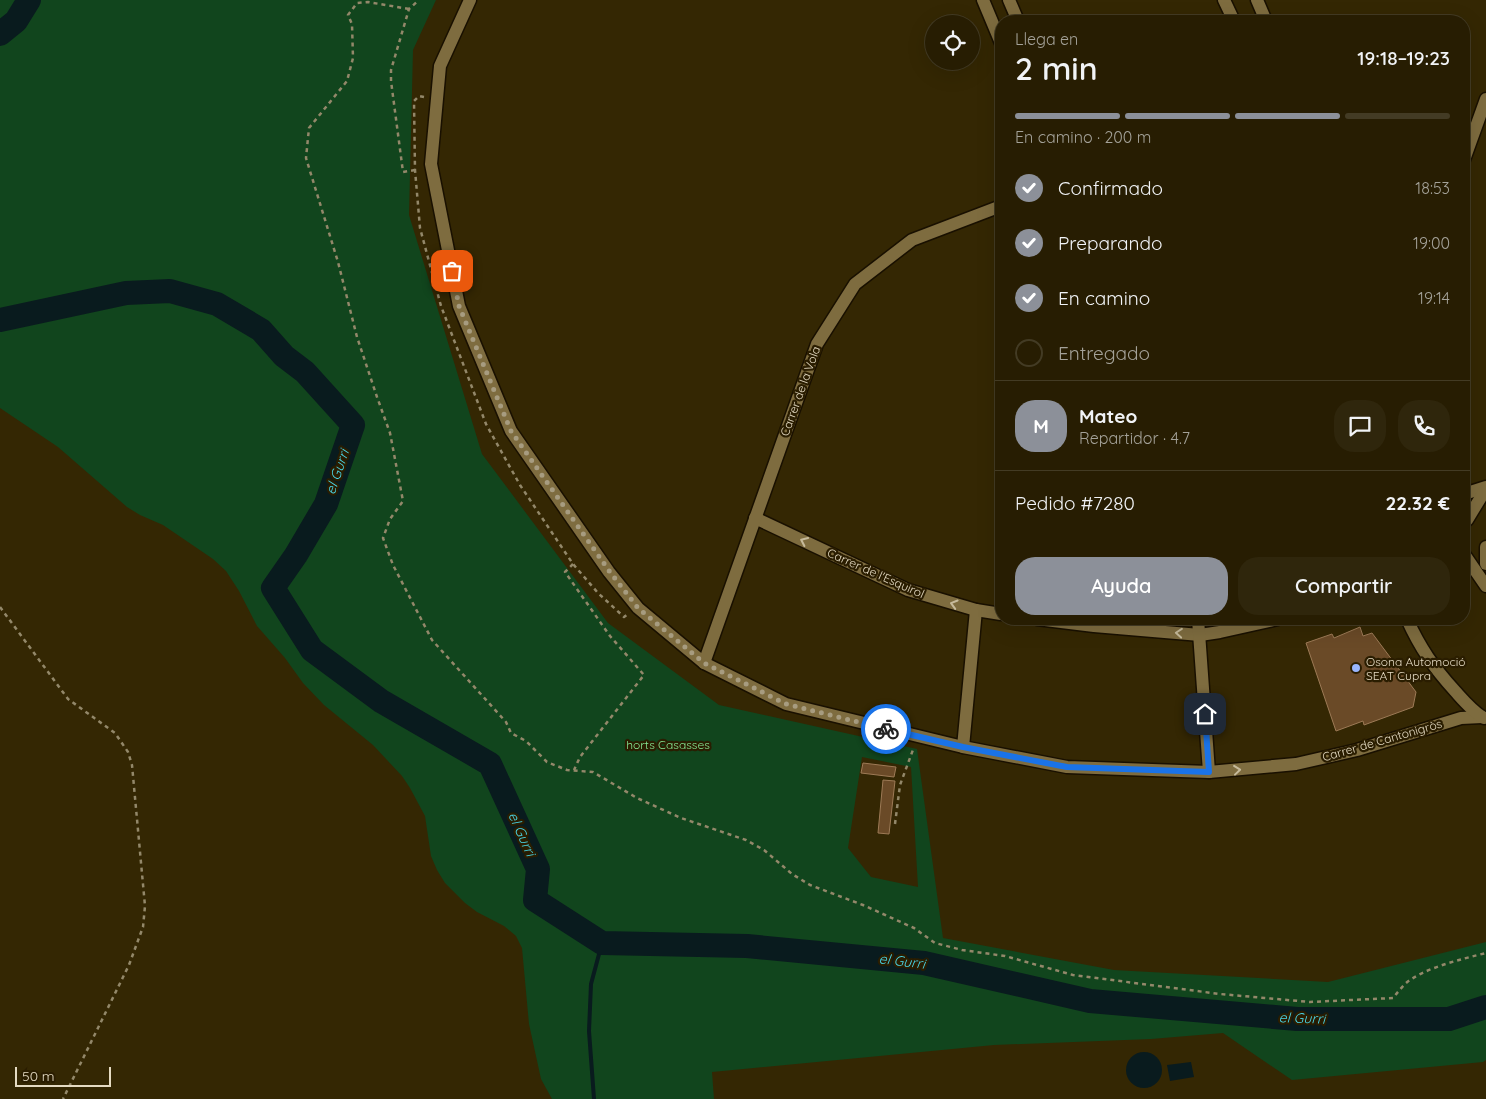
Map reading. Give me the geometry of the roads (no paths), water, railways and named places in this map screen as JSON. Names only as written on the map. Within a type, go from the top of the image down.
[{"type":"street","name":"Carrer de Cantonigròs","points":[[470,0],[440,66],[431,164],[459,306],[511,431],[610,572],[638,608],[704,663],[786,704],[963,747],[1067,767],[1209,772],[1296,764],[1357,750],[1461,718],[1484,718]]},
{"type":"street","points":[[983,0],[995,29]]},
{"type":"street","points":[[1008,0],[1015,15]]},
{"type":"street","points":[[1224,0],[1231,15]]},
{"type":"street","points":[[1257,0],[1263,15]]},
{"type":"street","points":[[1470,143],[1486,99]]},
{"type":"street","name":"Carrer de la Vola","points":[[704,663],[817,344],[855,284],[912,240],[995,208]]},
{"type":"street","points":[[1470,492],[1486,488]]},
{"type":"street","points":[[1470,515],[1486,488]]},
{"type":"street","name":"Carrer de l'Esquirol","points":[[756,518],[908,590],[976,610],[995,613]]},
{"type":"street","points":[[1486,547],[1486,564]]},
{"type":"street","points":[[1470,563],[1486,586]]},
{"type":"street","points":[[963,747],[976,610]]},
{"type":"street","points":[[1086,625],[1200,635],[1251,625]]},
{"type":"street","points":[[1199,625],[1209,772]]},
{"type":"street","points":[[1410,625],[1417,641],[1436,670],[1465,703],[1484,718]]},
{"type":"waterway","name":"el Gurri","points":[[0,34],[16,21],[29,0]]},
{"type":"waterway","name":"el Gurri","points":[[0,320],[126,293],[170,291],[217,304],[261,330],[284,356],[305,372],[353,425],[326,504],[296,555],[273,588],[312,650],[381,701],[490,764],[538,869],[535,900],[602,943],[747,946],[924,963],[1090,1001],[1297,1019],[1449,1019],[1486,1007]]},
{"type":"waterway","points":[[594,1099],[589,1031],[591,984],[602,943]]},
{"type":"place","name":"Osona Automoció SEAT Cupra","points":[[1356,668]]},
{"type":"park label","name":"horts Casasses","points":[[668,744]]}]
